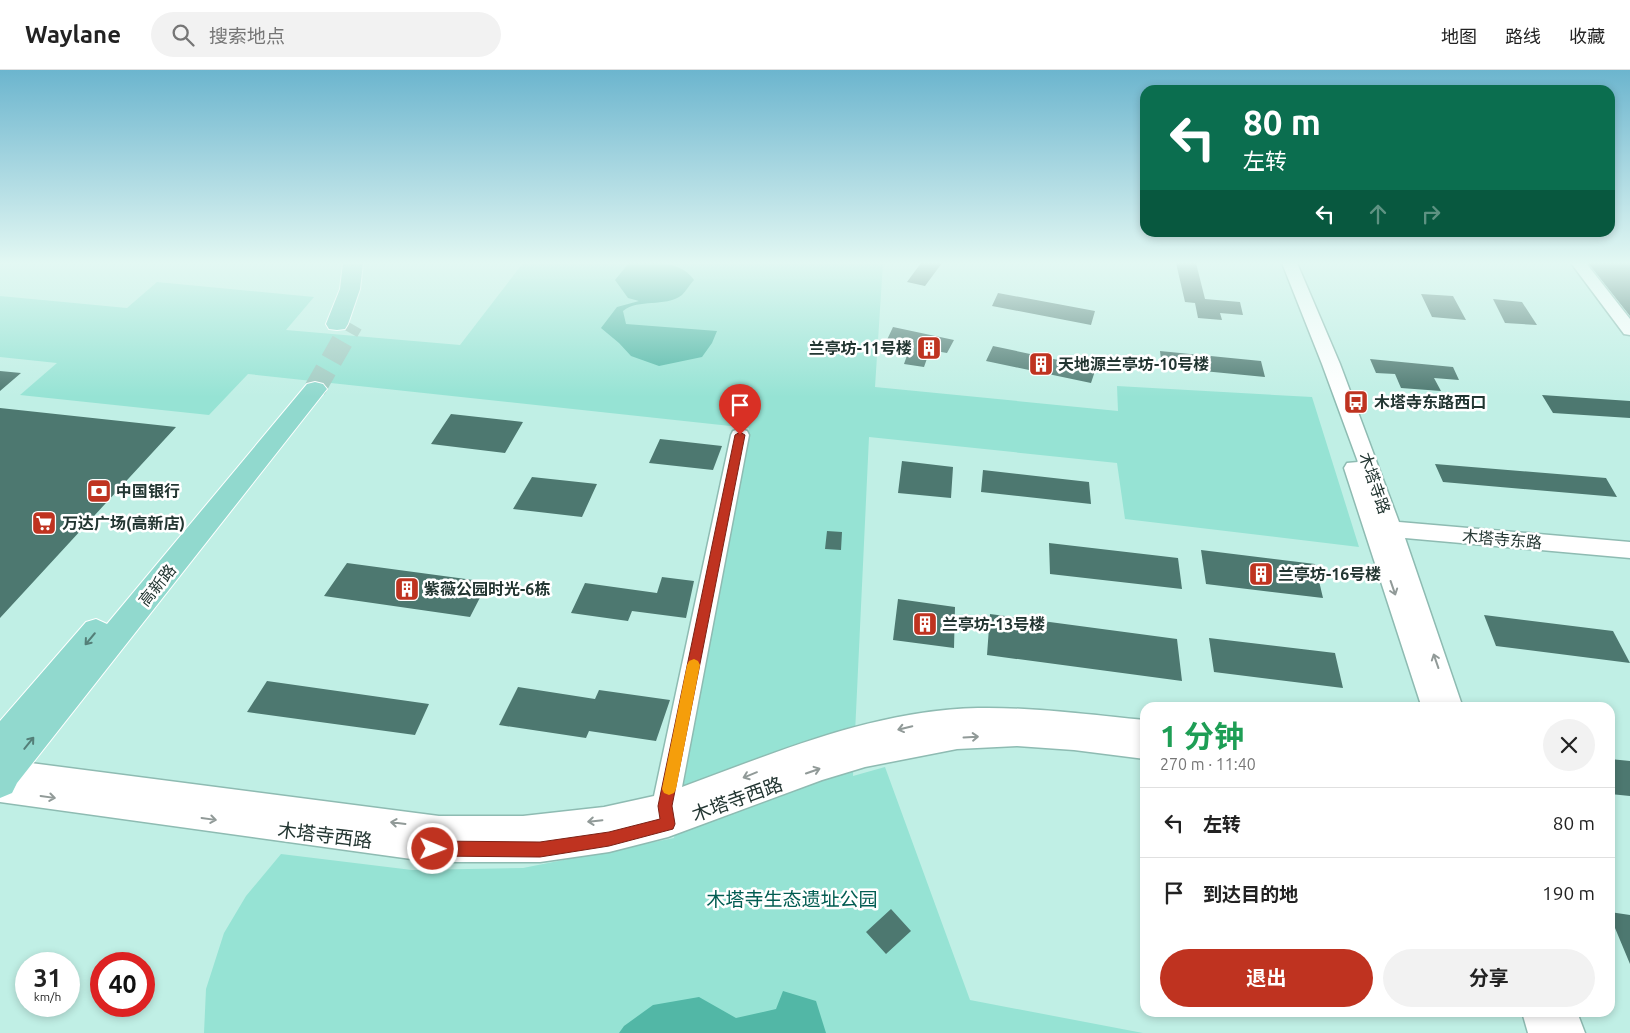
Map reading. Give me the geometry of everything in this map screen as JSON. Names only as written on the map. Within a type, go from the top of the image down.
[{"type":"main road","points":[[347,308],[345,324],[354,308]]},
{"type":"main road","name":"高新路","points":[[0,745],[309,388],[1,779]]},
{"type":"street","name":"木塔寺路","points":[[1295,308],[1318,364],[1364,495],[1384,535],[1450,702]]},
{"type":"street","name":"木塔寺路","points":[[1308,308],[1331,364],[1384,535],[1432,702]]},
{"type":"street","points":[[1613,308],[1630,330]]},
{"type":"street","points":[[666,815],[740,435]]},
{"type":"street","name":"木塔寺东路","points":[[1384,535],[1630,550]]},
{"type":"street","name":"木塔寺东路","points":[[1384,535],[1630,562]]},
{"type":"street","name":"木塔寺西路","points":[[1,779],[433,849],[540,849],[609,839],[792,758],[914,725],[977,719],[1031,720],[1140,731]]},
{"type":"street","name":"木塔寺西路","points":[[666,815],[865,755],[957,738],[1017,735],[1074,739],[1140,747]]},
{"type":"street","points":[[1539,1017],[1544,1033]]},
{"type":"street","points":[[1563,1017],[1569,1033]]},
{"type":"green space","name":"木塔寺生态遗址公园","points":[[0,308],[305,308],[286,330],[460,345],[488,308],[880,308],[875,387],[1118,411],[1117,386],[1312,397],[1359,547],[1125,519],[1117,463],[869,437],[853,776],[885,767],[970,1000],[1143,1033],[204,1033],[206,989],[224,933],[246,896],[281,854],[412,870],[523,868],[674,838],[749,428],[248,374],[209,415],[20,395],[57,363],[0,357]]},
{"type":"shaded area","points":[[616,308],[628,308],[623,311],[626,324],[717,331],[712,343],[702,357],[659,366],[631,356],[601,328]]},
{"type":"shaded area","points":[[783,991],[816,1001],[826,1033],[619,1033],[624,1026],[653,1005],[699,997],[736,1018],[776,1009]]},
{"type":"building","points":[[1002,308],[1079,308],[1095,311],[1091,325]]},
{"type":"building","points":[[1196,308],[1241,308],[1243,315],[1220,313],[1222,320],[1198,318]]},
{"type":"building","points":[[1428,308],[1459,308],[1466,320],[1432,317]]},
{"type":"building","points":[[1497,308],[1526,308],[1537,325],[1505,323]]},
{"type":"building","points":[[1624,308],[1630,308],[1630,316]]},
{"type":"building","name":"兰亭坊-11号楼","points":[[893,327],[954,340],[947,353],[930,350],[924,367],[904,364],[910,347],[886,342]]},
{"type":"building","name":"天地源兰亭坊-10号楼","points":[[993,346],[1096,368],[1091,383],[986,361]]},
{"type":"building","points":[[1160,351],[1261,361],[1265,377],[1162,367]]},
{"type":"building","points":[[1370,359],[1453,367],[1459,380],[1434,378],[1441,391],[1401,388],[1395,374],[1376,373]]},
{"type":"building","points":[[0,371],[21,373],[0,391]]},
{"type":"building","points":[[1542,395],[1630,401],[1630,418],[1553,413]]},
{"type":"building","name":"万达广场(高新店)","points":[[0,408],[176,427],[0,618]]},
{"type":"building","points":[[451,414],[523,422],[505,453],[431,444]]},
{"type":"building","points":[[660,439],[722,446],[713,470],[649,463]]},
{"type":"building","points":[[902,461],[953,467],[951,498],[898,493]]},
{"type":"building","points":[[1435,464],[1606,478],[1617,497],[1443,482]]},
{"type":"building","points":[[983,470],[1089,482],[1091,504],[981,492]]},
{"type":"building","points":[[532,477],[597,484],[582,517],[513,509]]},
{"type":"building","points":[[827,531],[842,532],[841,550],[825,549]]},
{"type":"building","points":[[1049,543],[1178,558],[1182,589],[1050,574]]},
{"type":"building","name":"兰亭坊-16号楼","points":[[1201,550],[1315,564],[1323,598],[1206,584]]},
{"type":"building","name":"紫薇公园时光-6栋","points":[[347,563],[488,582],[470,617],[324,596]]},
{"type":"building","points":[[662,577],[694,581],[686,618],[632,611],[628,621],[571,613],[585,583],[657,593]]},
{"type":"building","name":"兰亭坊-13号楼","points":[[898,599],[955,607],[954,648],[893,640]]},
{"type":"building","points":[[990,614],[1177,639],[1182,681],[987,655]]},
{"type":"building","points":[[1484,615],[1613,631],[1630,663],[1496,646]]},
{"type":"building","points":[[1209,638],[1335,653],[1343,688],[1214,672]]},
{"type":"building","points":[[267,681],[429,704],[415,735],[247,712]]},
{"type":"building","points":[[518,687],[595,699],[599,690],[670,700],[656,741],[589,731],[586,738],[499,725]]},
{"type":"building","points":[[1615,760],[1630,761],[1630,796],[1615,794]]},
{"type":"building","points":[[891,909],[911,931],[886,954],[866,932]]},
{"type":"building","points":[[1615,913],[1630,915],[1630,964],[1615,928]]},
{"type":"tunnel","points":[[315,389],[352,324]]},
{"type":"slow traffic","points":[[669,789],[694,665]]},
{"type":"place","name":"兰亭坊-11号楼","points":[[929,348]]},
{"type":"place","name":"天地源兰亭坊-10号楼","points":[[1041,364]]},
{"type":"place","name":"木塔寺东路西口","points":[[1356,402]]},
{"type":"place","name":"中国银行","points":[[99,491]]},
{"type":"place","name":"万达广场(高新店)","points":[[44,523]]},
{"type":"place","name":"兰亭坊-16号楼","points":[[1261,574]]},
{"type":"place","name":"紫薇公园时光-6栋","points":[[407,589]]},
{"type":"place","name":"兰亭坊-13号楼","points":[[925,624]]},
{"type":"route","points":[[433,849],[540,849],[609,839],[668,824],[665,806],[740,435]]}]
